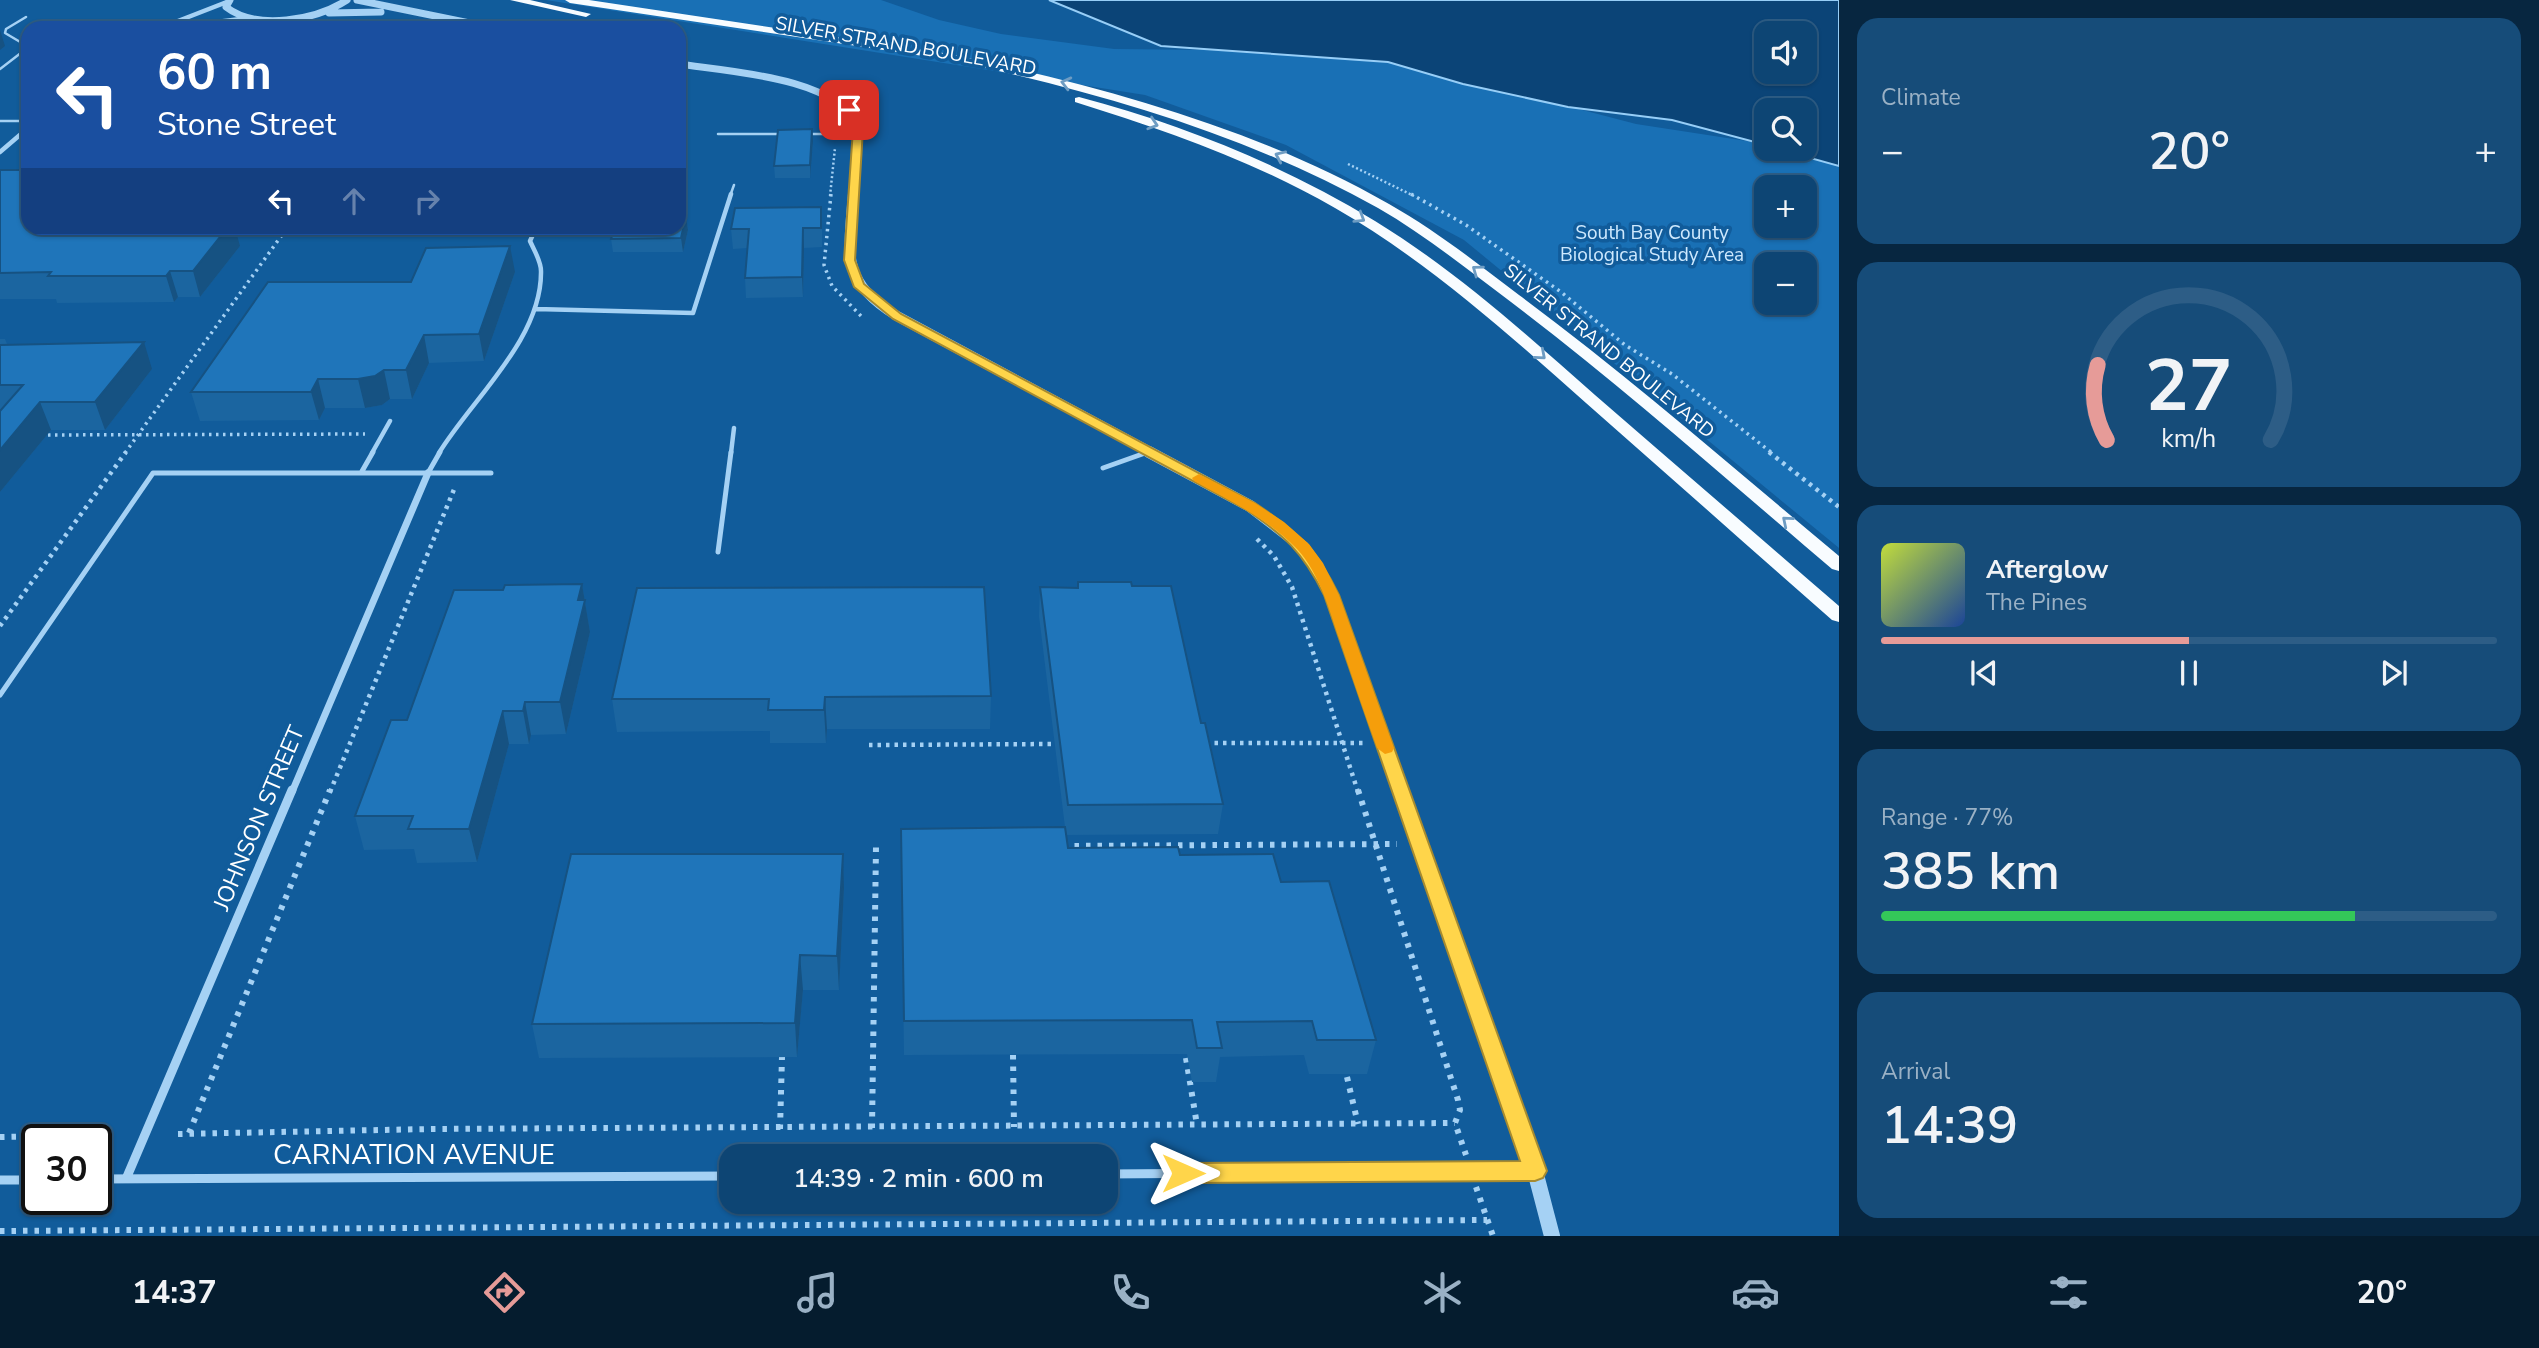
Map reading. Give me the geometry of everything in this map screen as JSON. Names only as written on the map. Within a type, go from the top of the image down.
[{"type":"highway","points":[[514,0],[596,16]]},
{"type":"highway","name":"SILVER STRAND BOULEVARD","points":[[570,0],[950,57],[1012,70],[1170,114],[1278,155],[1371,199],[1449,250],[1545,320],[1839,565]]},
{"type":"highway","name":"SILVER STRAND BOULEVARD","points":[[686,29],[886,59],[1003,81],[1111,110],[1252,160],[1340,206],[1418,255],[1503,322],[1839,616]]},
{"type":"street","points":[[311,15],[336,8],[347,0]]},
{"type":"street","points":[[357,0],[456,21]]},
{"type":"street","points":[[229,1],[226,7],[229,12],[249,18]]},
{"type":"street","points":[[178,21],[229,1]]},
{"type":"street","points":[[224,21],[359,12],[418,14]]},
{"type":"street","points":[[686,65],[790,84],[824,94],[845,106],[853,115],[858,134],[850,260],[859,285],[868,295],[897,316],[1250,506],[1303,547],[1317,566],[1331,595],[1535,1171],[1552,1236]]},
{"type":"street","points":[[0,152],[21,134]]},
{"type":"street","name":"JOHNSON STREET","points":[[126,1179],[428,473]]},
{"type":"street","points":[[1118,1174],[1535,1171]]},
{"type":"street","name":"CARNATION AVENUE","points":[[112,1179],[719,1176]]},
{"type":"street","points":[[0,1180],[21,1180]]},
{"type":"lane","points":[[21,42],[5,33],[6,29],[26,17]]},
{"type":"lane","points":[[0,69],[21,53]]},
{"type":"lane","points":[[0,121],[21,121]]},
{"type":"lane","points":[[718,134],[783,134]]},
{"type":"lane","points":[[796,134],[858,134]]},
{"type":"lane","points":[[536,309],[693,313],[734,185]]},
{"type":"lane","points":[[428,473],[441,447],[465,419],[536,309],[541,269],[530,241],[533,235]]},
{"type":"lane","points":[[361,473],[390,421]]},
{"type":"lane","points":[[718,552],[734,428]]},
{"type":"lane","points":[[1103,468],[1149,452]]},
{"type":"lane","points":[[0,695],[153,473],[491,473]]},
{"type":"path","points":[[835,134],[824,265],[832,286],[850,307],[870,321]]},
{"type":"path","points":[[0,626],[282,235]]},
{"type":"path","points":[[28,435],[369,434]]},
{"type":"path","points":[[189,1133],[460,473]]},
{"type":"path","points":[[178,1134],[431,1129],[1455,1123],[1460,1110],[1292,587],[1273,556],[1250,533]]},
{"type":"path","points":[[1203,743],[1384,743]]},
{"type":"path","points":[[869,745],[1064,744]]},
{"type":"path","points":[[1056,846],[1419,844]]},
{"type":"path","points":[[872,1128],[876,847]]},
{"type":"path","points":[[1013,1055],[1014,1127]]},
{"type":"path","points":[[780,1129],[782,1057]]},
{"type":"path","points":[[1186,1058],[1197,1125]]},
{"type":"path","points":[[1347,1077],[1358,1124]]},
{"type":"path","points":[[0,1137],[21,1137]]},
{"type":"path","points":[[0,1231],[1487,1220],[1493,1236]]},
{"type":"green space","name":"South Bay County Biological Study Area","points":[[546,0],[881,0],[939,20],[1001,34],[1114,49],[1302,51],[1384,58],[1636,124],[1754,142],[1754,161],[1817,161],[1817,154],[1839,159],[1839,548],[1464,240],[1286,145],[1145,95]]},
{"type":"shaded area","points":[[1049,0],[1839,0],[1839,166],[1817,160],[1817,98],[1754,98],[1754,142],[1672,120],[1568,107],[1463,84],[1388,62],[1161,46]]},
{"type":"building","points":[[812,129],[810,165],[774,166],[778,130]]},
{"type":"building","points":[[0,170],[21,170],[21,235],[221,235],[193,271],[170,271],[166,276],[48,276],[51,272],[0,273]]},
{"type":"building","points":[[821,207],[821,228],[803,228],[802,277],[745,278],[749,229],[731,229],[735,208]]},
{"type":"building","points":[[612,235],[682,235],[681,238],[611,239]]},
{"type":"building","points":[[510,246],[479,334],[424,335],[406,370],[384,370],[375,376],[358,379],[318,379],[311,392],[191,392],[268,282],[411,282],[426,248]]},
{"type":"building","points":[[144,342],[95,402],[40,402],[0,450],[0,411],[23,385],[0,385],[0,345]]},
{"type":"building","points":[[1078,582],[1131,582],[1132,586],[1171,586],[1201,723],[1205,723],[1223,804],[1068,805],[1040,587],[1078,588]]},
{"type":"building","points":[[582,584],[578,600],[585,600],[560,702],[525,702],[523,711],[503,711],[469,829],[408,829],[413,816],[355,816],[391,720],[407,720],[454,590],[503,590],[505,585]]},
{"type":"building","points":[[984,587],[991,696],[825,697],[824,710],[768,710],[769,699],[612,699],[637,588]]},
{"type":"building","points":[[1065,827],[1068,848],[1178,847],[1180,855],[1273,854],[1281,882],[1329,881],[1376,1040],[1317,1040],[1312,1021],[1217,1022],[1222,1048],[1197,1048],[1192,1020],[904,1021],[901,829]]},
{"type":"building","points":[[571,854],[843,854],[837,956],[800,955],[795,1023],[532,1024]]},
{"type":"slow traffic","points":[[1199,478],[1250,506],[1279,526],[1303,547],[1317,566],[1331,595],[1385,748]]},
{"type":"route","points":[[849,110],[856,119],[858,129],[850,260],[852,273],[868,295],[897,316],[1250,506],[1303,547],[1317,566],[1331,595],[1535,1171],[1183,1173]]}]
